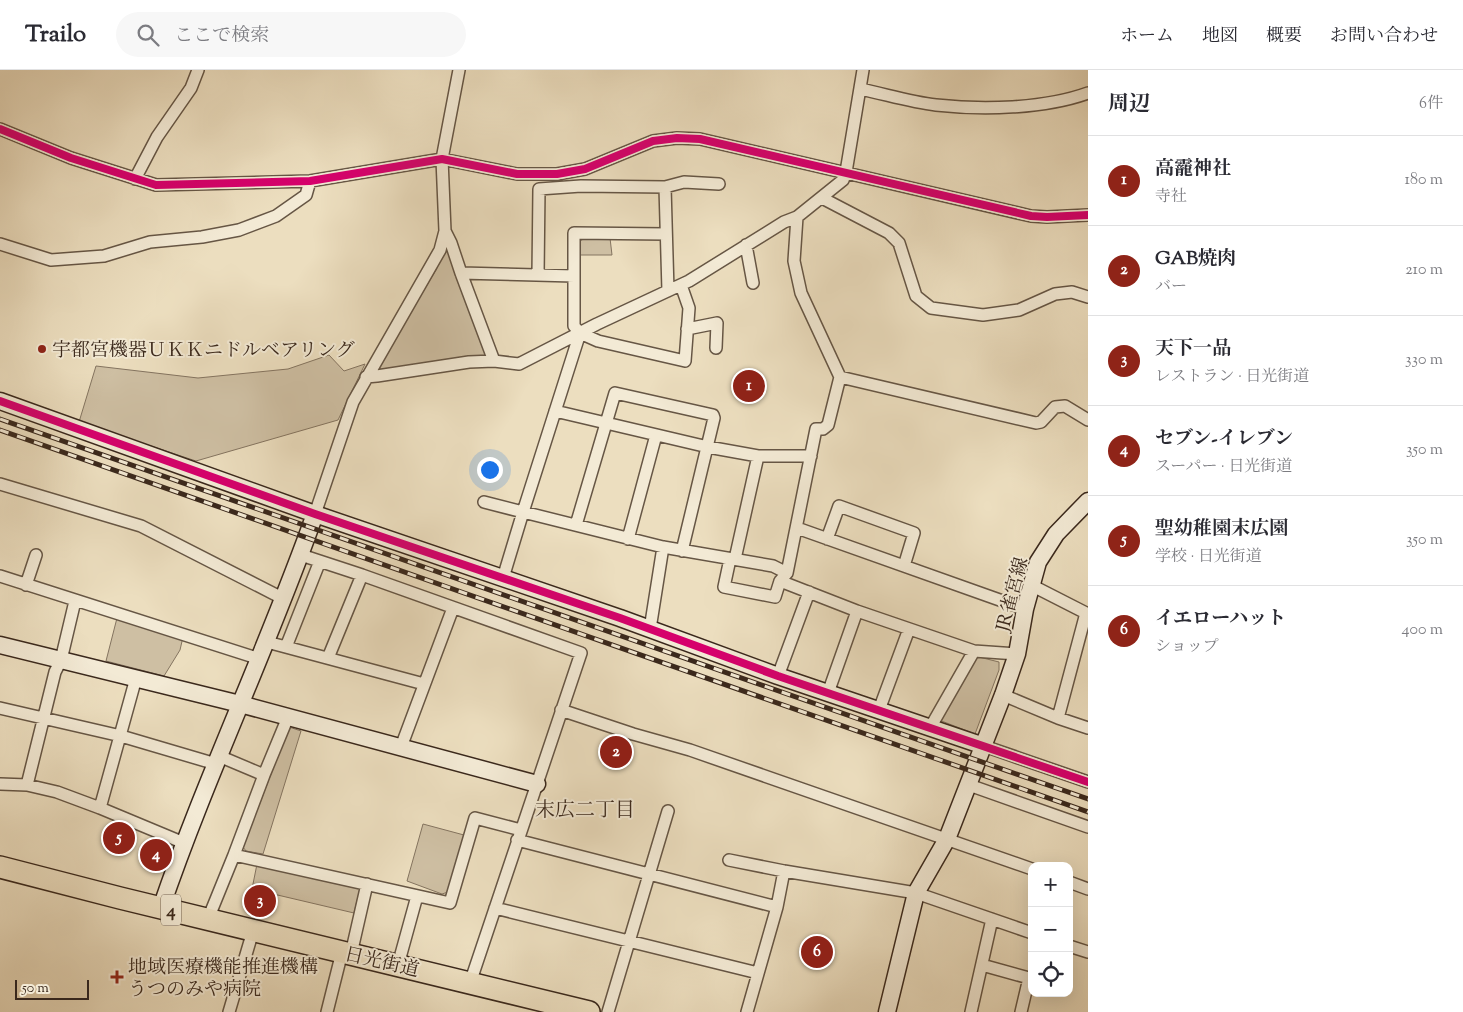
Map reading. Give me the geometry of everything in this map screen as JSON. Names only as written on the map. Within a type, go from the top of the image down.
[{"type":"highway","name":"日光街道","points":[[0,867],[252,931],[589,1012]]},
{"type":"street","points":[[135,179],[157,138],[191,88],[198,70]]},
{"type":"street","points":[[161,908],[184,843],[301,555],[353,402],[366,376],[440,250],[445,231],[442,159],[459,70]]},
{"type":"street","points":[[366,376],[469,362],[494,361],[520,364],[580,333],[689,282],[784,222],[797,217],[843,180],[846,172],[863,70]]},
{"type":"street","points":[[860,89],[934,104],[978,108],[1068,100],[1088,93]]},
{"type":"street","points":[[0,129],[71,158],[156,185],[310,181],[442,159],[517,174],[557,174],[600,164],[654,142],[688,138],[712,141],[1031,216],[1047,218],[1088,215]]},
{"type":"street","points":[[0,244],[50,260],[104,256],[150,242],[202,237],[239,230],[276,216],[306,195],[310,181]]},
{"type":"street","points":[[538,275],[539,189],[581,186],[665,187],[684,182],[719,184]]},
{"type":"street","points":[[665,187],[668,291]]},
{"type":"street","points":[[822,198],[889,233],[899,243],[916,296],[931,308],[983,315],[1020,310],[1055,294],[1072,292],[1088,296]]},
{"type":"street","points":[[758,456],[733,559],[724,587],[774,597],[784,577],[797,528],[816,429],[824,429],[828,425],[840,377],[801,293],[794,261],[797,217]]},
{"type":"street","points":[[445,231],[494,361]]},
{"type":"street","points":[[666,234],[574,233],[574,326],[580,333],[598,341],[685,361],[689,308],[681,285]]},
{"type":"street","points":[[746,246],[753,283]]},
{"type":"street","points":[[460,273],[574,276]]},
{"type":"street","points":[[687,329],[717,323],[716,348]]},
{"type":"street","points":[[503,578],[580,333]]},
{"type":"street","points":[[840,377],[1036,424],[1042,422],[1055,407],[1065,406],[1088,420]]},
{"type":"street","points":[[576,525],[614,392],[713,415],[708,447],[682,551]]},
{"type":"street","points":[[0,401],[316,514],[650,629],[778,676],[1088,782]]},
{"type":"street","points":[[555,411],[708,447],[758,456],[811,456]]},
{"type":"street","points":[[628,539],[656,435]]},
{"type":"street","points":[[0,484],[141,526],[284,599]]},
{"type":"street","name":"JR雀宮線","points":[[887,1012],[916,893],[947,839],[1003,695],[1017,654],[1030,585],[1038,562],[1056,534],[1088,501]]},
{"type":"street","points":[[484,502],[663,547],[773,566],[784,577],[808,592],[909,629],[974,651],[1017,654]]},
{"type":"street","points":[[827,539],[839,506],[914,533],[904,566]]},
{"type":"street","points":[[797,528],[1025,609]]},
{"type":"street","points":[[650,629],[663,547]]},
{"type":"street","points":[[26,585],[36,555]]},
{"type":"street","points":[[301,555],[581,653],[470,983]]},
{"type":"street","points":[[286,648],[320,561]]},
{"type":"street","points":[[328,658],[362,575]]},
{"type":"street","points":[[0,576],[260,659]]},
{"type":"street","points":[[1030,585],[1086,613],[1083,645],[1058,718]]},
{"type":"street","points":[[778,676],[808,592]]},
{"type":"street","points":[[28,785],[55,672],[61,660],[75,601]]},
{"type":"street","points":[[400,747],[453,608]]},
{"type":"street","points":[[828,693],[857,610]]},
{"type":"street","points":[[879,710],[909,629]]},
{"type":"street","points":[[267,642],[424,684]]},
{"type":"street","points":[[0,645],[240,704],[536,784]]},
{"type":"street","points":[[930,728],[974,651]]},
{"type":"street","points":[[100,808],[136,678]]},
{"type":"street","points":[[1003,695],[1058,718],[1088,728]]},
{"type":"street","points":[[0,708],[217,760],[264,775]]},
{"type":"street","points":[[561,710],[632,734],[690,750],[1028,868]]},
{"type":"street","points":[[208,919],[288,717]]},
{"type":"street","points":[[0,784],[28,785],[57,792],[184,843]]},
{"type":"street","points":[[969,785],[1088,827]]},
{"type":"street","points":[[608,1012],[668,812]]},
{"type":"street","points":[[234,855],[450,903],[475,818],[519,835],[650,873],[777,906]]},
{"type":"street","points":[[729,860],[916,893],[1028,932]]},
{"type":"street","points":[[747,1012],[777,906],[784,871]]},
{"type":"street","points":[[1073,883],[1088,889]]},
{"type":"street","points":[[327,1012],[367,884]]},
{"type":"street","points":[[398,965],[417,896]]},
{"type":"street","points":[[495,908],[758,973]]},
{"type":"street","points":[[972,1012],[992,919]]},
{"type":"street","points":[[228,1012],[252,931]]},
{"type":"street","points":[[1073,947],[1088,952]]},
{"type":"street","points":[[982,965],[1029,978],[1021,1012]]},
{"type":"shaded area","points":[[587,237],[610,238],[612,255],[580,255],[580,241]]},
{"type":"shaded area","points":[[446,246],[490,356],[375,371],[436,270]]},
{"type":"shaded area","points":[[329,355],[344,371],[365,364],[338,420],[196,461],[79,422],[96,366],[198,378],[288,369]]},
{"type":"shaded area","points":[[117,618],[183,637],[180,650],[164,676],[106,661]]},
{"type":"shaded area","points":[[975,656],[999,662],[999,670],[975,734],[939,720]]},
{"type":"shaded area","points":[[289,727],[301,731],[263,854],[246,851],[243,847]]},
{"type":"shaded area","points":[[423,824],[464,835],[448,892],[442,894],[407,881]]},
{"type":"shaded area","points":[[257,864],[361,884],[354,913],[252,889]]},
{"type":"railway","points":[[0,419],[1088,799]]},
{"type":"railway","points":[[0,430],[1088,812]]},
{"type":"cycle path","points":[[0,129],[71,158],[156,185],[310,181],[442,159],[517,174],[557,174],[585,169],[653,141],[677,138],[700,139],[1031,216],[1088,215]]},
{"type":"cycle path","points":[[0,401],[315,514],[620,618],[778,676],[1088,782]]},
{"type":"place","name":"宇都宮機器ＵＫＫニドルベアリング","points":[[42,349]]},
{"type":"place","name":"高靇神社","points":[[749,386]]},
{"type":"place","name":"GAB焼肉","points":[[616,752]]},
{"type":"place","name":"聖幼稚園末広園","points":[[119,838]]},
{"type":"place","name":"セブン-イレブン","points":[[156,855]]},
{"type":"place","name":"天下一品","points":[[260,901]]},
{"type":"place","name":"イエローハット","points":[[817,952]]},
{"type":"place","name":"地域医療機能推進機構 うつのみや病院","points":[[117,977]]},
{"type":"district","name":"末広二丁目","points":[[585,809]]}]
